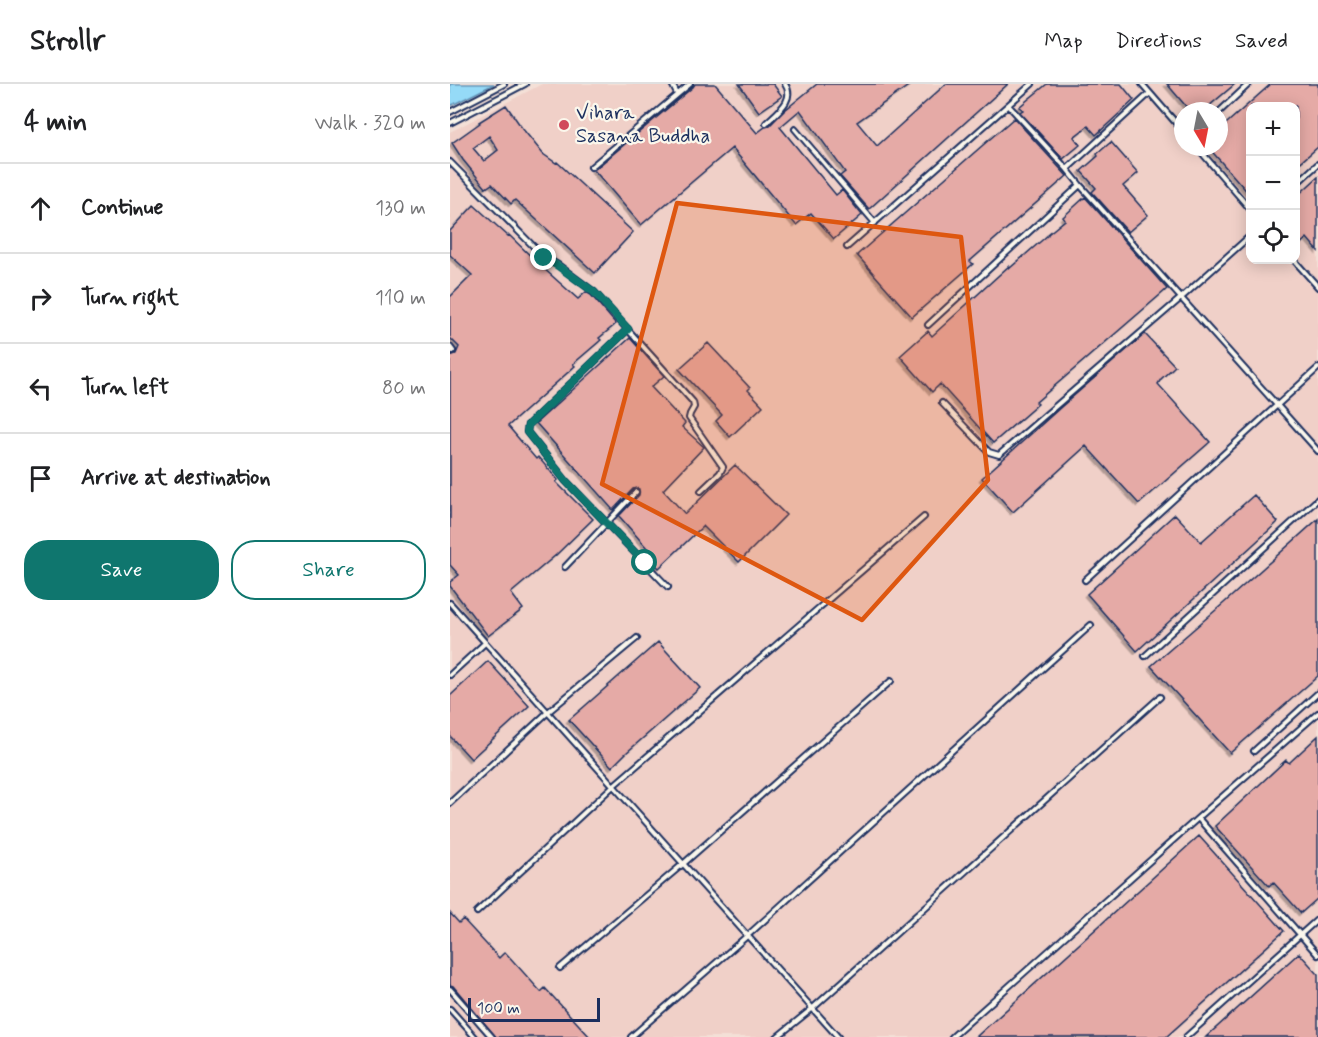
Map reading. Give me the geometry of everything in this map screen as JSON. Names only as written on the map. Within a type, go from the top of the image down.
[{"type":"lane","points":[[450,112],[504,84]]},
{"type":"lane","points":[[450,123],[525,84]]},
{"type":"lane","points":[[672,84],[677,94]]},
{"type":"lane","points":[[591,168],[690,84]]},
{"type":"lane","points":[[766,123],[789,97],[789,90],[785,84]]},
{"type":"lane","points":[[847,247],[1032,84]]},
{"type":"lane","points":[[1142,84],[1174,121]]},
{"type":"lane","points":[[1228,104],[1249,84]]},
{"type":"lane","points":[[1067,169],[1150,93]]},
{"type":"lane","points":[[1008,105],[1318,451]]},
{"type":"lane","points":[[795,129],[875,223]]},
{"type":"lane","points":[[1205,156],[1246,203]]},
{"type":"lane","points":[[450,162],[544,258],[594,292],[693,402],[694,407],[689,418],[723,467],[720,473],[701,491]]},
{"type":"lane","points":[[1300,180],[1318,164]]},
{"type":"lane","points":[[928,325],[1080,185]]},
{"type":"lane","points":[[942,403],[989,452],[999,455],[1246,240]]},
{"type":"lane","points":[[1298,264],[1318,287]]},
{"type":"lane","points":[[628,329],[528,425],[527,432],[566,481],[668,587]]},
{"type":"lane","points":[[1085,580],[1318,368]]},
{"type":"lane","points":[[565,567],[636,492]]},
{"type":"lane","points":[[1144,656],[1318,499]]},
{"type":"lane","points":[[477,912],[613,786],[924,517]]},
{"type":"lane","points":[[450,603],[838,1037]]},
{"type":"lane","points":[[631,1037],[747,936],[1091,625]]},
{"type":"lane","points":[[450,802],[548,712],[637,638]]},
{"type":"lane","points":[[450,675],[485,643]]},
{"type":"lane","points":[[560,968],[683,864],[891,681]]},
{"type":"lane","points":[[1254,751],[1318,693]]},
{"type":"lane","points":[[777,1037],[813,1008],[1160,697]]},
{"type":"lane","points":[[952,1037],[1318,713]]},
{"type":"lane","points":[[1198,818],[1318,955]]},
{"type":"lane","points":[[1186,1037],[1318,919]]},
{"type":"lane","points":[[450,989],[492,1037]]},
{"type":"lane","points":[[450,1009],[475,1037]]},
{"type":"highlighted area","points":[[677,203],[961,237],[988,480],[862,620],[602,484]]},
{"type":"shaded area","points":[[542,84],[1318,84],[1318,1037],[450,1037],[450,132]]},
{"type":"water","points":[[450,84],[494,84],[450,106]]},
{"type":"building","points":[[695,84],[715,84],[757,133],[769,126],[817,84],[911,84],[857,122],[877,146],[946,84],[1008,84],[869,209],[840,176],[845,172],[800,110],[780,127],[836,195],[842,190],[862,215],[834,239],[811,213],[796,225],[732,148],[641,225],[594,170]]},
{"type":"building","points":[[739,84],[773,84],[782,96],[759,112]]},
{"type":"building","points":[[1047,84],[1121,84],[1134,100],[1096,135],[1088,126],[1074,137],[1080,145],[1063,159],[1020,112],[1023,110],[1019,107]]},
{"type":"building","points":[[1167,84],[1235,84],[1214,102],[1182,102]]},
{"type":"building","points":[[1271,84],[1318,84],[1318,147],[1300,163],[1300,102],[1251,102]]},
{"type":"building","points":[[506,105],[543,154],[557,162],[633,232],[595,273],[515,200],[511,204],[492,184],[486,188],[463,160],[452,143]],"holes":[[[489,136],[498,150],[484,161],[473,148]]]},
{"type":"building","points":[[1246,106],[1246,190],[1216,156],[1228,156],[1228,122]]},
{"type":"building","points":[[1014,118],[1067,176],[970,261],[973,264],[912,317],[857,255]]},
{"type":"building","points":[[1111,142],[1138,173],[1123,186],[1148,215],[1128,232],[1092,192],[1096,188],[1081,171]]},
{"type":"building","points":[[1318,177],[1318,251],[1307,238],[1300,244],[1300,193]]},
{"type":"building","points":[[1085,197],[1167,289],[1036,402],[1038,404],[993,443],[940,384],[932,392],[900,356],[928,331],[932,336],[1009,266],[1010,268],[1065,220],[1063,217]]},
{"type":"building","points":[[474,205],[578,299],[586,292],[591,295],[616,324],[573,364],[575,366],[508,426],[536,459],[538,457],[558,480],[556,482],[593,519],[556,555],[511,593],[523,609],[488,636],[450,586],[450,582],[459,575],[450,565],[450,356],[456,354],[459,347],[450,338],[450,297],[472,275],[450,255],[450,231]]},
{"type":"building","points":[[1145,334],[1175,366],[1158,384],[1210,442],[1139,504],[1086,446],[1013,512],[982,478]]},
{"type":"building","points":[[630,338],[664,376],[651,387],[685,423],[682,427],[704,447],[663,490],[685,514],[735,465],[786,515],[739,562],[703,526],[659,568],[643,552],[647,548],[619,516],[639,495],[639,489],[633,489],[613,510],[536,423]]},
{"type":"building","points":[[708,343],[750,388],[748,390],[763,406],[730,437],[716,421],[722,415],[679,369]]},
{"type":"building","points":[[1254,495],[1278,522],[1137,651],[1087,594],[1175,514],[1201,542]]},
{"type":"building","points":[[1318,519],[1318,676],[1230,753],[1151,666]]},
{"type":"building","points":[[658,642],[700,688],[612,767],[569,720]]},
{"type":"building","points":[[488,661],[529,706],[471,759],[450,736],[450,696]]},
{"type":"building","points":[[1318,736],[1318,898],[1301,913],[1273,882],[1269,886],[1215,826],[1286,760],[1289,763]]},
{"type":"building","points":[[1199,836],[1284,931],[1166,1037],[976,1037]]},
{"type":"building","points":[[450,913],[459,923],[463,919],[499,958],[505,952],[541,992],[545,988],[590,1037],[496,1037],[450,985]]},
{"type":"building","points":[[1299,953],[1318,974],[1318,1037],[1206,1037]]},
{"type":"place","name":"Vihara Sasana Buddha","points":[[564,125]]},
{"type":"route","points":[[544,258],[594,292],[628,329],[528,425],[527,432],[566,481],[645,563]]}]
